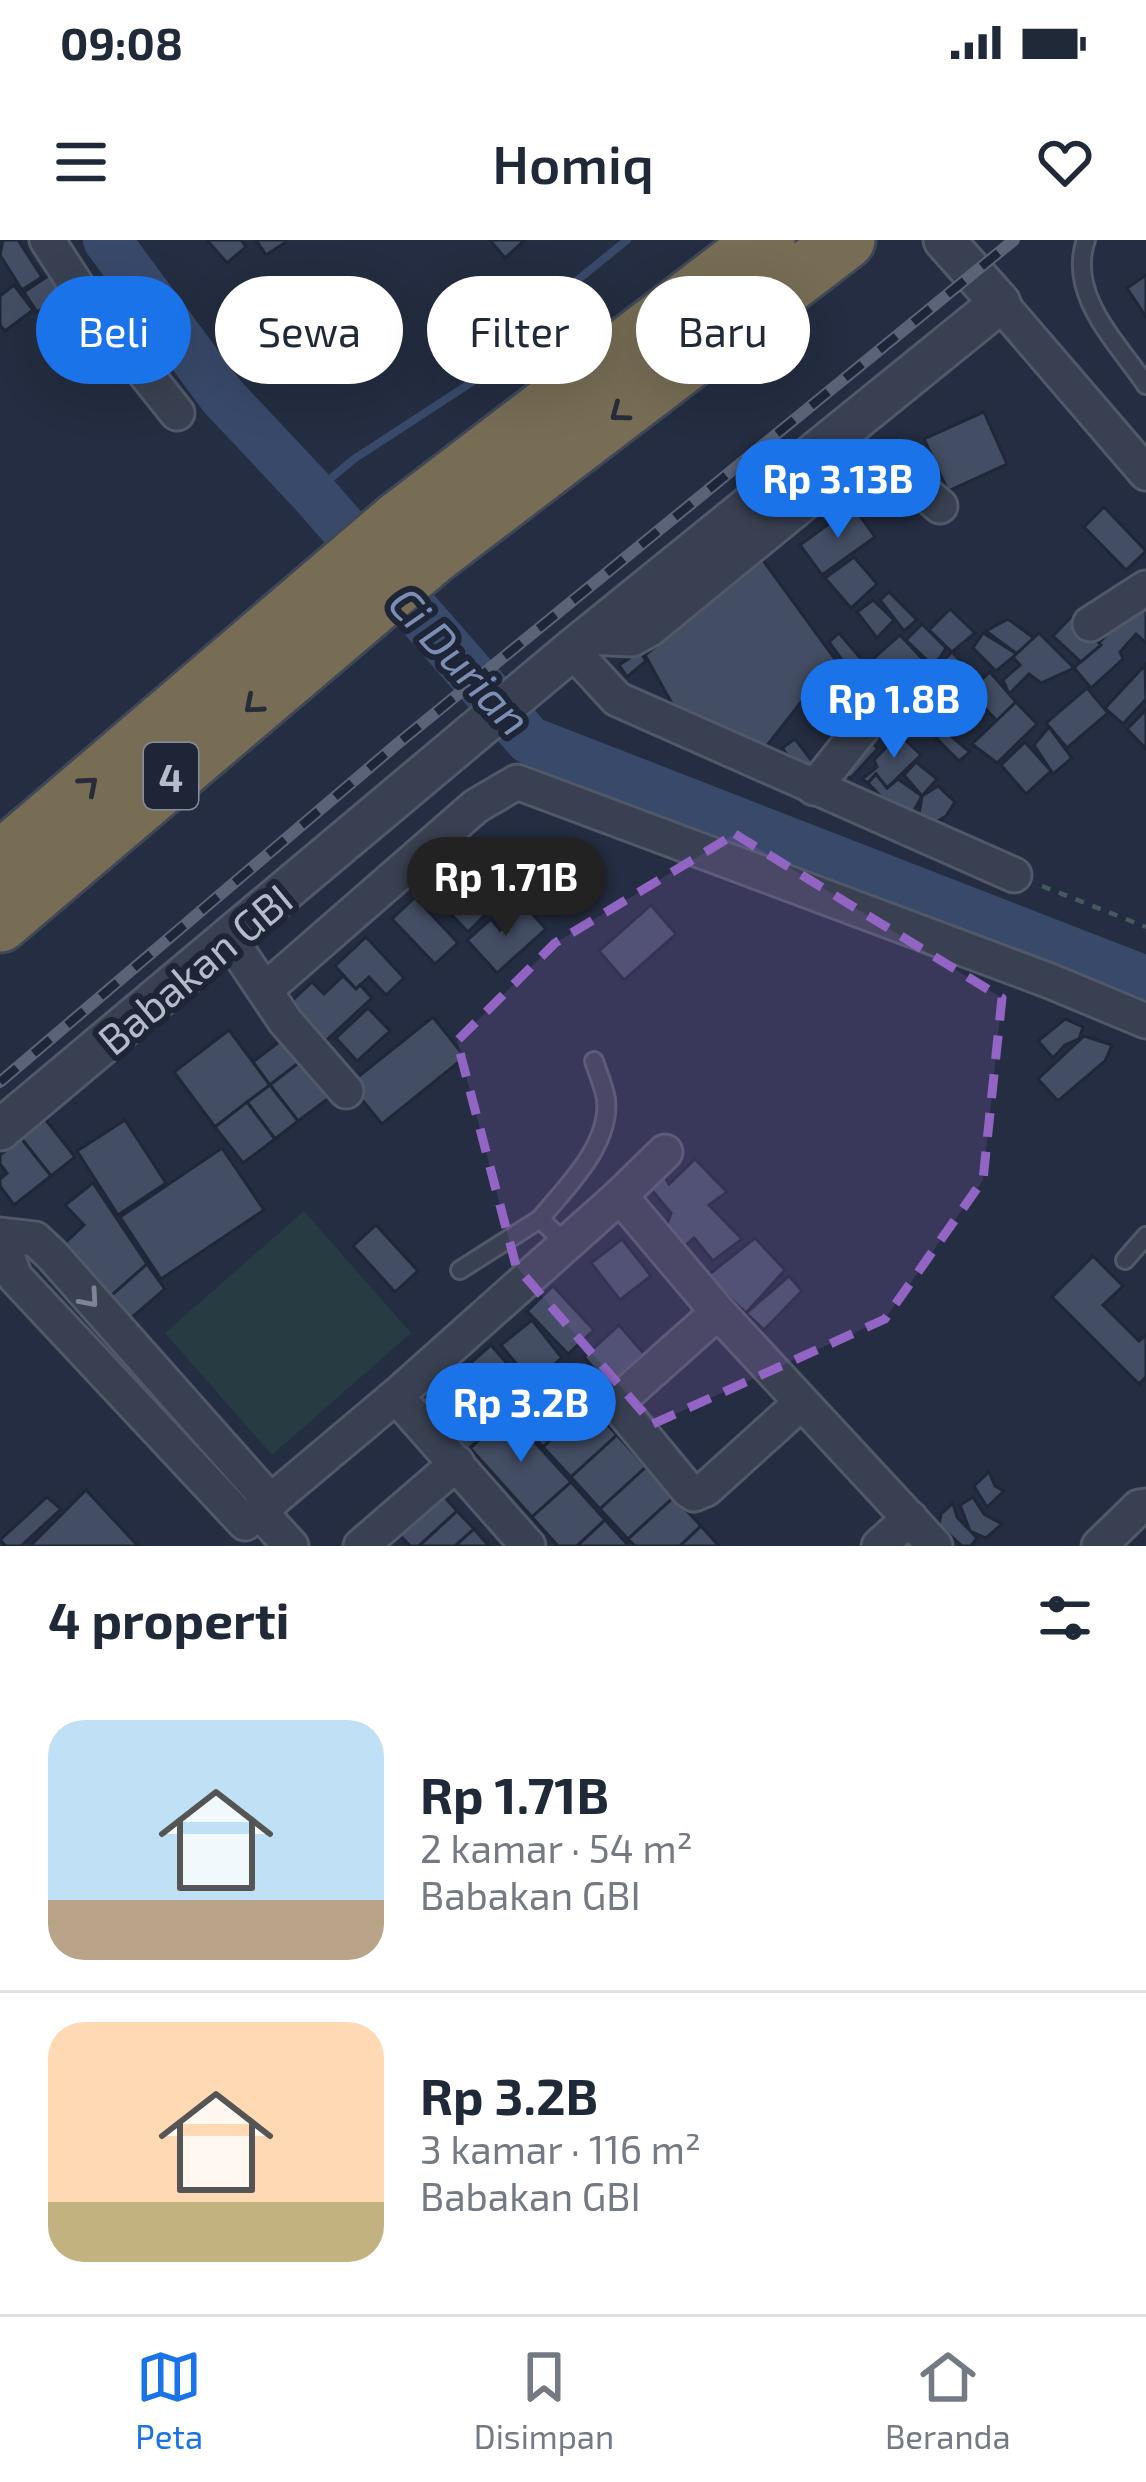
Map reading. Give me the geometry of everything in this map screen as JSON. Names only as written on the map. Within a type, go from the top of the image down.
[{"type":"highway","name":"4","points":[[0,861],[327,612],[766,240]]},
{"type":"highway","name":"4","points":[[415,538],[846,240]]},
{"type":"highway","name":"4","points":[[0,923],[327,612]]},
{"type":"street","points":[[47,240],[82,294],[178,413]]},
{"type":"street","points":[[949,247],[1146,473]]},
{"type":"street","name":"Babakan GBI","points":[[0,1130],[570,653],[1000,303]]},
{"type":"street","points":[[570,653],[632,639],[650,629],[821,489],[847,475],[878,468],[915,484],[940,506]]},
{"type":"street","points":[[1090,624],[1146,588]]},
{"type":"street","points":[[570,653],[617,699],[1015,875]]},
{"type":"street","points":[[814,788],[887,697]]},
{"type":"street","points":[[265,990],[476,806],[518,782],[1050,980],[1146,1021]]},
{"type":"street","points":[[230,939],[285,1021],[346,1091]]},
{"type":"street","points":[[259,1512],[568,1246],[665,1152]]},
{"type":"street","points":[[620,1196],[718,1312],[935,1546]]},
{"type":"street","points":[[259,1512],[132,1406],[15,1277],[0,1237],[35,1239],[160,1379],[259,1512],[291,1546]]},
{"type":"street","points":[[718,1312],[616,1402],[688,1490],[694,1494],[706,1489],[801,1403]]},
{"type":"street","points":[[132,1406],[160,1379]]},
{"type":"street","points":[[396,1396],[528,1546]]},
{"type":"street","points":[[361,1546],[457,1463]]},
{"type":"street","points":[[1099,1546],[1138,1507],[1146,1506]]},
{"type":"street","points":[[879,1546],[910,1518]]},
{"type":"lane","points":[[1086,240],[1082,290],[1146,385]]},
{"type":"lane","points":[[460,1270],[540,1219],[589,1159],[607,1101],[594,1061]]},
{"type":"lane","points":[[540,1219],[568,1246]]},
{"type":"lane","points":[[1125,1260],[1146,1236]]},
{"type":"path","points":[[1015,875],[1146,927]]},
{"type":"highlighted area","points":[[735,834],[1002,998],[983,1180],[885,1319],[653,1424],[516,1266],[457,1041],[555,943]]},
{"type":"green space","points":[[304,1211],[411,1333],[272,1455],[165,1333]]},
{"type":"building","points":[[3,240],[18,240],[41,276],[22,290],[0,255]]},
{"type":"building","points":[[207,240],[241,240],[246,247],[227,263]]},
{"type":"building","points":[[256,240],[285,240],[286,242],[266,255]]},
{"type":"building","points":[[490,240],[525,240],[505,258]]},
{"type":"building","points":[[1146,275],[1146,317],[1127,288]]},
{"type":"building","points":[[36,284],[36,310],[24,292]]},
{"type":"building","points":[[14,285],[33,310],[5,331],[0,325],[0,296]]},
{"type":"building","points":[[984,412],[1007,464],[948,491],[924,439]]},
{"type":"building","points":[[853,506],[875,537],[822,575],[800,545]]},
{"type":"building","points":[[1104,507],[1146,551],[1126,570],[1084,527]]},
{"type":"building","points":[[854,557],[877,584],[851,608],[825,578]]},
{"type":"building","points":[[762,559],[835,659],[762,752],[675,709],[645,655]]},
{"type":"building","points":[[889,592],[917,620],[904,631],[880,600]]},
{"type":"building","points":[[1146,595],[1146,643],[1136,634],[1120,652],[1123,659],[1091,688],[1074,668]]},
{"type":"building","points":[[873,600],[894,620],[877,638],[857,612]]},
{"type":"building","points":[[950,609],[975,633],[952,652],[929,630]]},
{"type":"building","points":[[1071,617],[1101,645],[1081,662],[1053,636]]},
{"type":"building","points":[[1008,619],[1034,638],[1017,654],[986,631]]},
{"type":"building","points":[[922,624],[946,648],[931,664],[906,640]]},
{"type":"building","points":[[839,633],[862,660],[856,665],[847,667],[829,642]]},
{"type":"building","points":[[983,633],[1017,654],[996,671],[973,648]]},
{"type":"building","points":[[1039,633],[1074,668],[1041,683],[1029,674],[1009,694],[1003,680],[1020,665],[1013,657]]},
{"type":"building","points":[[900,635],[929,666],[919,675],[907,662],[886,676],[874,658]]},
{"type":"building","points":[[640,651],[646,661],[627,677],[619,665]]},
{"type":"building","points":[[952,652],[966,667],[954,681],[940,664]]},
{"type":"building","points":[[867,660],[884,675],[867,688],[854,676],[843,688],[830,675],[837,665],[850,668]]},
{"type":"building","points":[[1145,665],[1146,699],[1123,724],[1105,708]]},
{"type":"building","points":[[990,672],[1016,702],[997,721],[969,691]]},
{"type":"building","points":[[925,680],[951,702],[945,717],[929,727],[904,703]]},
{"type":"building","points":[[1087,688],[1108,713],[1067,748],[1046,723]]},
{"type":"building","points":[[1016,702],[1037,724],[997,763],[972,744]]},
{"type":"building","points":[[1146,710],[1146,749],[1127,729]]},
{"type":"building","points":[[1049,727],[1072,758],[1053,774],[1034,745]]},
{"type":"building","points":[[944,730],[970,752],[959,761],[936,738]]},
{"type":"building","points":[[899,734],[921,755],[887,788],[876,774],[868,783],[862,779],[877,767],[874,760]]},
{"type":"building","points":[[866,738],[878,748],[851,778],[836,769]]},
{"type":"building","points":[[795,739],[815,765],[799,771],[782,748]]},
{"type":"building","points":[[1025,742],[1051,771],[1026,794],[1001,765]]},
{"type":"building","points":[[916,762],[937,779],[922,796],[904,775]]},
{"type":"building","points":[[876,774],[887,788],[898,779],[922,796],[911,816],[892,808],[868,783]]},
{"type":"building","points":[[938,786],[955,802],[932,825],[919,814],[922,796]]},
{"type":"building","points":[[455,847],[504,896],[468,932],[448,911],[463,896],[435,868]]},
{"type":"building","points":[[415,897],[458,943],[435,964],[392,919]]},
{"type":"building","points":[[651,905],[676,934],[624,980],[599,951]]},
{"type":"building","points":[[526,907],[546,929],[497,973],[467,940],[491,919],[500,930]]},
{"type":"building","points":[[366,937],[404,978],[386,995],[369,977],[356,989],[335,966]]},
{"type":"building","points":[[343,976],[372,998],[317,1049],[282,1010],[312,982],[324,994]]},
{"type":"building","points":[[368,1008],[390,1031],[357,1061],[336,1038]]},
{"type":"building","points":[[433,1017],[465,1057],[382,1124],[349,1084]]},
{"type":"building","points":[[1065,1019],[1083,1027],[1079,1039],[1053,1058],[1038,1041]]},
{"type":"building","points":[[229,1030],[270,1085],[215,1127],[174,1072]]},
{"type":"building","points":[[1084,1036],[1112,1045],[1105,1061],[1058,1101],[1038,1079]]},
{"type":"building","points":[[283,1039],[301,1061],[270,1085],[253,1062]]},
{"type":"building","points":[[301,1061],[329,1098],[298,1121],[270,1085]]},
{"type":"building","points":[[270,1085],[298,1121],[275,1139],[247,1102]]},
{"type":"building","points":[[247,1102],[275,1139],[243,1163],[215,1127]]},
{"type":"building","points":[[45,1119],[75,1157],[51,1176],[21,1138]]},
{"type":"building","points":[[125,1120],[166,1183],[118,1215],[77,1151]]},
{"type":"building","points":[[21,1138],[51,1176],[14,1205],[0,1186],[7,1173],[0,1155]]},
{"type":"building","points":[[222,1148],[264,1210],[161,1279],[120,1217]]},
{"type":"building","points":[[695,1159],[727,1192],[709,1205],[742,1239],[713,1261],[694,1238],[682,1249],[665,1230],[671,1213],[650,1188],[663,1173],[669,1184]]},
{"type":"building","points":[[93,1183],[147,1264],[111,1296],[64,1244],[84,1225],[65,1205]]},
{"type":"building","points":[[376,1225],[418,1271],[395,1292],[353,1246]]},
{"type":"building","points":[[755,1238],[785,1270],[746,1313],[707,1276]]},
{"type":"building","points":[[622,1239],[651,1276],[620,1300],[591,1263]]},
{"type":"building","points":[[1093,1256],[1123,1286],[1103,1305],[1139,1341],[1146,1335],[1146,1377],[1139,1384],[1052,1297]]},
{"type":"building","points":[[147,1264],[165,1289],[130,1319],[111,1296]]},
{"type":"building","points":[[789,1276],[802,1291],[764,1330],[746,1313]]},
{"type":"building","points":[[553,1286],[594,1330],[568,1354],[527,1311]]},
{"type":"building","points":[[532,1320],[562,1358],[532,1383],[501,1345]]},
{"type":"building","points":[[619,1325],[653,1364],[618,1396],[584,1357]]},
{"type":"building","points":[[491,1345],[530,1390],[503,1414],[464,1369]]},
{"type":"building","points":[[456,1368],[502,1419],[463,1454],[417,1403]]},
{"type":"building","points":[[563,1377],[589,1404],[543,1447],[517,1419]]},
{"type":"building","points":[[589,1404],[617,1435],[571,1477],[543,1447]]},
{"type":"building","points":[[509,1414],[571,1482],[532,1517],[470,1448]]},
{"type":"building","points":[[617,1435],[646,1467],[600,1509],[571,1477]]},
{"type":"building","points":[[646,1467],[674,1497],[628,1539],[600,1509]]},
{"type":"building","points":[[989,1472],[995,1486],[1004,1491],[987,1507],[974,1486]]},
{"type":"building","points":[[571,1482],[605,1520],[577,1546],[558,1546],[532,1517]]},
{"type":"building","points":[[86,1490],[138,1546],[30,1546]]},
{"type":"building","points":[[442,1494],[457,1511],[419,1546],[410,1546],[398,1533]]},
{"type":"building","points":[[47,1497],[61,1509],[21,1546],[6,1546],[0,1540]]},
{"type":"building","points":[[674,1497],[701,1526],[680,1546],[635,1546],[628,1539]]},
{"type":"building","points":[[973,1497],[984,1514],[1002,1524],[986,1538],[970,1531],[960,1505]]},
{"type":"building","points":[[953,1503],[957,1517],[977,1538],[971,1546],[962,1546],[939,1525],[941,1514]]},
{"type":"building","points":[[457,1511],[474,1529],[455,1546],[419,1546]]},
{"type":"building","points":[[605,1520],[629,1546],[577,1546]]},
{"type":"building","points":[[701,1526],[719,1546],[680,1546]]},
{"type":"building","points":[[474,1529],[489,1546],[455,1546]]},
{"type":"waterway","name":"Ci Durian","points":[[107,240],[222,396],[529,740],[1146,980]]},
{"type":"waterway","points":[[313,493],[354,459],[512,356],[559,295],[627,240]]},
{"type":"railway","points":[[0,1082],[396,745],[1014,240]]}]
